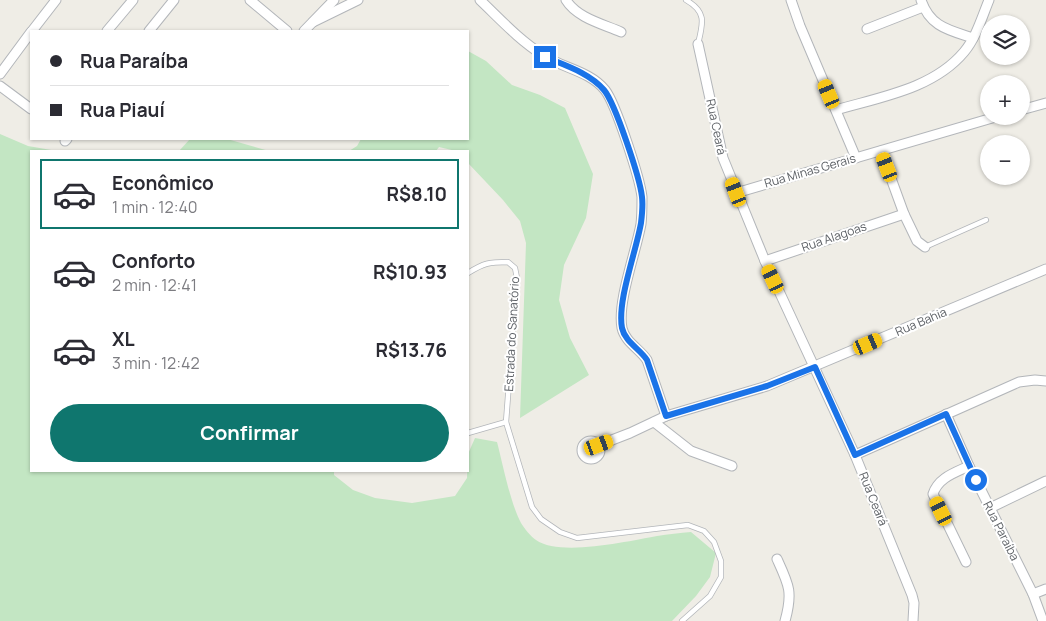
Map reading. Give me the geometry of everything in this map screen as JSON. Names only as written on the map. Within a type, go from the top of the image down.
[{"type":"street","points":[[34,30],[56,0]]},
{"type":"street","points":[[109,30],[133,0]]},
{"type":"street","points":[[151,30],[174,0]]},
{"type":"street","points":[[250,0],[286,30]]},
{"type":"street","points":[[305,30],[334,0]]},
{"type":"street","points":[[313,22],[358,0]]},
{"type":"street","points":[[480,0],[525,43],[545,57],[597,82],[605,90],[612,103],[634,164],[642,197],[641,222],[623,301],[622,327],[625,337],[647,360],[666,416]]},
{"type":"street","points":[[566,0],[572,9],[580,14],[621,32]]},
{"type":"street","points":[[791,0],[800,26],[856,158]]},
{"type":"street","points":[[836,110],[918,85],[941,73],[964,52],[973,38],[989,0]]},
{"type":"street","points":[[867,29],[922,4],[932,20],[942,27],[973,38]]},
{"type":"street","points":[[0,74],[30,35]]},
{"type":"street","name":"Rua Ceará","points":[[698,44],[723,158],[765,261],[855,455],[912,595],[914,603],[913,621]]},
{"type":"street","points":[[0,86],[30,108]]},
{"type":"street","points":[[1030,107],[1046,103]]},
{"type":"street","name":"Rua Minas Gerais","points":[[736,192],[980,122]]},
{"type":"street","points":[[881,151],[904,214],[917,241],[925,247]]},
{"type":"street","name":"Rua Alagoas","points":[[765,261],[904,214]]},
{"type":"street","name":"Rua Bahia","points":[[599,445],[666,416],[767,386],[1046,269]]},
{"type":"street","points":[[855,455],[1019,382],[1046,381]]},
{"type":"street","name":"Rua Paraíba","points":[[946,414],[969,466],[1033,594],[1043,621]]},
{"type":"street","points":[[654,422],[691,452],[732,466]]},
{"type":"street","points":[[966,562],[933,494],[940,480],[969,466]]},
{"type":"street","points":[[990,508],[1046,481]]},
{"type":"street","points":[[777,559],[790,588],[791,596],[785,621]]},
{"type":"street","points":[[1033,594],[1046,588]]},
{"type":"lane","points":[[686,0],[695,6],[703,20],[698,44]]},
{"type":"lane","points":[[925,247],[986,220]]},
{"type":"lane","name":"Estrada do Sanatório","points":[[469,272],[484,264],[508,262],[514,268],[517,278],[506,422],[532,507],[541,519],[560,532],[577,538],[688,525],[704,531],[714,542],[721,561],[721,577],[710,596],[682,621]]},
{"type":"lane","points":[[469,433],[506,422]]},
{"type":"green space","points":[[469,52],[486,61],[512,85],[540,95],[565,108],[593,174],[586,218],[564,265],[559,300],[570,338],[589,375],[520,418],[526,243],[520,221],[469,164],[469,150],[452,150],[439,147],[437,150],[351,150],[357,146],[360,140],[469,140]]},
{"type":"green space","points":[[0,134],[28,146],[51,150],[30,150],[30,472],[334,472],[334,475],[353,490],[375,498],[412,503],[455,496],[467,478],[467,472],[469,472],[469,452],[475,438],[497,442],[517,514],[521,523],[536,540],[547,545],[577,548],[691,532],[716,553],[710,577],[696,596],[672,621],[0,621]]},
{"type":"green space","points":[[189,140],[230,140],[266,150],[180,150]]},
{"type":"route","points":[[545,57],[597,82],[605,90],[612,103],[634,164],[642,197],[641,222],[623,301],[622,327],[625,337],[647,360],[666,416],[767,386],[815,367],[855,455],[946,414],[976,480]]}]
